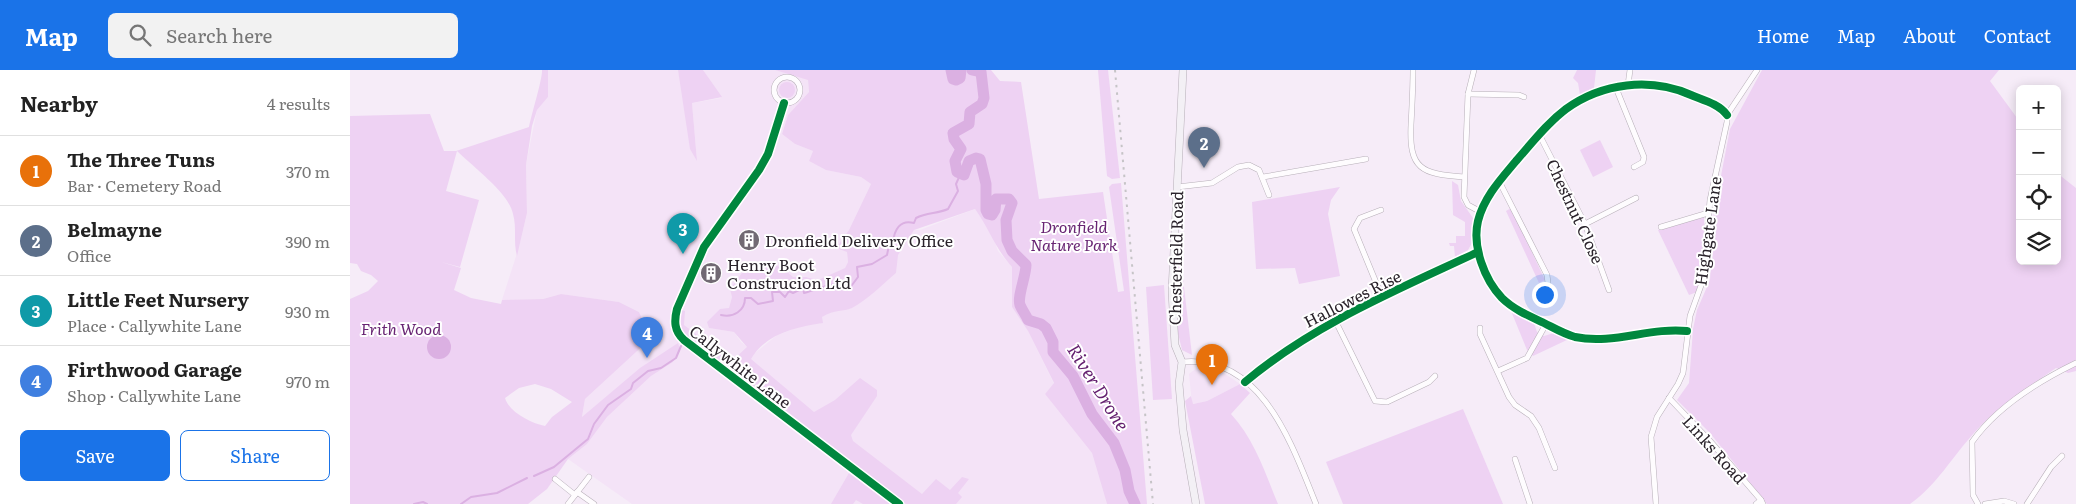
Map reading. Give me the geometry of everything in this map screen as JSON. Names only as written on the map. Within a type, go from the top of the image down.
[{"type":"main road","name":"Chesterfield Road","points":[[1183,70],[1176,187],[1173,302],[1176,345],[1182,362],[1179,384],[1180,403],[1196,504]]},
{"type":"street","points":[[1414,70],[1410,144],[1413,158],[1421,166],[1432,172],[1464,177]]},
{"type":"street","points":[[1474,70],[1468,94],[1464,177],[1465,201],[1471,207],[1481,212]]},
{"type":"street","points":[[1628,85],[1630,70]]},
{"type":"street","name":"Highgate Lane","points":[[1656,504],[1651,437],[1657,417],[1683,373],[1690,316],[1704,280],[1708,213],[1717,161],[1727,122],[1727,114],[1757,70]]},
{"type":"street","name":"Callywhite Lane","points":[[787,77],[797,82],[800,92],[796,100],[784,104],[776,98],[773,90],[779,79],[787,77]]},
{"type":"street","points":[[1687,331],[1668,330],[1599,339],[1574,337],[1546,324],[1515,308],[1502,298],[1478,252],[1476,233],[1481,212],[1499,181],[1539,134],[1570,106],[1594,94],[1628,85],[1652,84],[1668,86],[1710,103],[1727,114]]},
{"type":"street","points":[[1616,88],[1644,157],[1643,162],[1634,167]]},
{"type":"street","points":[[1468,94],[1519,95],[1524,97]]},
{"type":"street","name":"Callywhite Lane","points":[[784,104],[768,154],[759,170],[704,247],[677,309],[674,319],[676,330],[684,340],[899,504]]},
{"type":"street","name":"Chestnut Close","points":[[1539,134],[1585,224],[1610,290]]},
{"type":"street","points":[[1262,177],[1366,159]]},
{"type":"street","points":[[1176,187],[1217,182],[1243,165],[1255,167],[1262,177],[1269,195]]},
{"type":"street","points":[[1499,181],[1544,268],[1548,283]]},
{"type":"street","points":[[1585,224],[1636,198]]},
{"type":"street","points":[[1381,210],[1360,218],[1354,229],[1382,297]]},
{"type":"street","points":[[1661,227],[1708,213]]},
{"type":"street","name":"Hallowes Rise","points":[[1246,382],[1286,350],[1335,320],[1478,252]]},
{"type":"street","points":[[1335,320],[1375,401],[1387,402],[1430,382],[1436,376]]},
{"type":"street","points":[[1498,371],[1527,358],[1546,324]]},
{"type":"street","points":[[1480,328],[1480,334],[1512,402],[1531,416],[1539,428],[1555,468]]},
{"type":"street","points":[[1182,362],[1199,361],[1212,364],[1246,382],[1265,400],[1282,424],[1316,504]]},
{"type":"street","points":[[1978,504],[1973,495],[1972,442],[1998,415],[2018,399],[2058,371],[2076,363]]},
{"type":"street","name":"Links Road","points":[[1669,398],[1710,441],[1760,503]]},
{"type":"street","points":[[2026,504],[2056,461],[2062,456]]},
{"type":"street","points":[[1515,459],[1530,504]]},
{"type":"street","points":[[568,504],[589,476]]},
{"type":"street","points":[[555,479],[594,504]]},
{"type":"street","points":[[1985,504],[2004,501],[2014,504]]},
{"type":"shaded area","points":[[548,70],[678,70],[697,160],[692,103],[721,98],[703,70],[775,70],[808,79],[809,92],[788,115],[782,134],[795,144],[813,151],[809,161],[827,170],[861,177],[871,184],[849,230],[837,248],[847,252],[848,262],[845,268],[818,280],[806,277],[793,277],[776,265],[769,267],[732,297],[729,309],[709,328],[734,332],[741,342],[755,353],[776,336],[800,326],[822,323],[822,317],[833,310],[850,309],[896,273],[897,255],[914,230],[920,230],[975,209],[991,231],[998,251],[1012,267],[1012,307],[1028,331],[1054,384],[1045,394],[1092,453],[1107,504],[632,504],[568,459],[587,444],[607,417],[651,376],[673,362],[677,344],[616,389],[582,418],[585,399],[660,330],[643,320],[639,312],[619,302],[561,294],[543,299],[502,300],[519,247],[527,213],[526,165],[537,110],[548,97]]},
{"type":"shaded area","points":[[439,335],[447,339],[451,347],[447,355],[439,359],[431,355],[427,347],[431,339]]},
{"type":"shaded area","points":[[1213,366],[1240,384],[1207,401],[1192,404],[1189,374],[1198,367]]},
{"type":"green space","name":"Frith Wood","points":[[542,70],[548,70],[548,97],[537,110],[532,126],[526,165],[527,213],[517,256],[513,214],[505,197],[457,151],[446,191],[479,200],[460,267],[441,262],[461,268],[454,290],[471,298],[501,304],[502,300],[543,299],[561,294],[619,302],[639,312],[643,320],[660,330],[585,399],[582,417],[640,368],[678,343],[680,349],[673,362],[651,376],[607,417],[587,444],[568,459],[547,489],[528,504],[350,504],[350,299],[368,291],[378,281],[371,275],[361,271],[357,264],[350,263],[350,116],[430,114],[444,151],[456,151],[529,127]],"holes":[[[535,384],[551,389],[572,402],[552,417],[545,426],[521,416],[511,408],[505,398],[519,388]]]},
{"type":"green space","points":[[678,70],[703,70],[722,97],[692,103],[697,161],[690,149]]},
{"type":"green space","name":"Dronfield Nature Park","points":[[775,70],[991,70],[1000,81],[1021,82],[1039,199],[1103,192],[1118,292],[1124,291],[1109,187],[1112,184],[1121,183],[1147,504],[1107,504],[1092,453],[1045,394],[1054,383],[1028,331],[1012,307],[1012,267],[1001,253],[975,209],[914,230],[898,255],[896,273],[869,296],[852,308],[822,317],[823,323],[782,333],[764,343],[751,359],[814,412],[835,400],[860,378],[877,390],[877,396],[851,435],[853,441],[922,494],[936,479],[950,490],[962,477],[969,479],[958,493],[962,497],[956,504],[906,504],[685,338],[676,321],[680,309],[685,311],[684,325],[732,361],[747,347],[734,332],[709,328],[707,322],[720,309],[729,308],[732,297],[730,289],[742,273],[752,269],[776,265],[793,277],[806,277],[818,280],[845,268],[848,262],[847,252],[836,248],[849,230],[871,184],[861,177],[826,170],[809,161],[813,151],[795,144],[782,134],[788,115],[809,92],[808,80]]},
{"type":"green space","points":[[1098,70],[1108,70],[1120,178],[1112,179],[1107,176]]},
{"type":"green space","points":[[1577,70],[1596,70],[1594,88],[1580,95],[1578,83],[1573,78]]},
{"type":"green space","points":[[1762,70],[1999,70],[1990,81],[2016,117],[2016,265],[2061,265],[2061,176],[2076,188],[2076,371],[2068,373],[2056,368],[2002,406],[1974,433],[1928,489],[1910,504],[1767,504],[1710,433],[1677,400],[1689,383],[1693,329],[1697,310],[1710,280],[1714,212],[1730,129]]},
{"type":"green space","points":[[787,82],[795,90],[787,98],[779,90]]},
{"type":"green space","points":[[1600,140],[1613,167],[1593,177],[1580,150]]},
{"type":"green space","points":[[1452,181],[1458,185],[1461,201],[1473,218],[1472,243],[1468,250],[1455,257],[1454,246],[1450,246],[1449,243],[1456,243],[1456,236],[1465,236],[1465,222],[1453,215]]},
{"type":"green space","points":[[1340,187],[1331,200],[1328,214],[1340,276],[1299,284],[1295,268],[1256,269],[1252,202]]},
{"type":"green space","points":[[1511,208],[1545,280],[1539,283],[1506,211]]},
{"type":"green space","points":[[1704,217],[1704,263],[1697,292],[1689,295],[1658,230]]},
{"type":"green space","points":[[1178,253],[1180,253],[1192,355],[1182,350],[1177,329]]},
{"type":"green space","points":[[1164,285],[1172,399],[1153,400],[1146,287]]},
{"type":"green space","points":[[1511,311],[1534,323],[1537,332],[1544,336],[1554,333],[1569,339],[1533,356],[1527,350]]},
{"type":"green space","points":[[1240,384],[1250,393],[1231,414],[1253,446],[1278,504],[1205,504],[1185,401],[1191,396],[1193,404],[1207,401]]},
{"type":"green space","points":[[1463,409],[1503,504],[1343,504],[1326,462]]},
{"type":"green space","points":[[849,473],[890,504],[863,504],[856,500],[853,504],[831,504]]},
{"type":"waterway","name":"River Drone","points":[[951,70],[953,79],[956,80],[960,78],[961,70]]},
{"type":"waterway","name":"River Drone","points":[[972,70],[981,72],[984,98],[982,104],[970,112],[969,124],[953,133],[954,139],[961,149],[955,161],[957,172],[964,175],[969,161],[976,158],[980,159],[986,184],[986,210],[988,214],[992,215],[995,210],[996,199],[1009,199],[1012,203],[1006,220],[1007,240],[1012,251],[1026,265],[1019,301],[1020,305],[1028,320],[1041,324],[1046,328],[1053,342],[1053,352],[1073,376],[1092,414],[1114,443],[1125,470],[1129,491],[1135,504]]},
{"type":"waterway","points":[[721,315],[738,313],[743,307],[745,298],[751,298],[758,304],[773,301],[772,292],[780,292],[785,297],[789,291],[793,293],[803,288],[804,293],[834,284],[852,285],[858,277],[857,267],[872,264],[887,255],[889,245],[893,243],[896,230],[901,224],[914,223],[916,218],[920,216],[948,209],[958,191],[956,184],[960,175]]},
{"type":"waterway","points":[[534,476],[554,467],[588,439],[594,424],[608,405],[631,389],[633,383],[648,371],[661,368],[676,358],[681,346]]},
{"type":"waterway","points":[[461,504],[471,497],[497,493],[527,478]]},
{"type":"waterway","points":[[414,504],[423,502],[427,504]]},
{"type":"railway","points":[[1115,70],[1153,504]]},
{"type":"cycle path","points":[[1687,331],[1659,331],[1617,338],[1589,339],[1567,334],[1527,315],[1502,298],[1485,272],[1478,251],[1478,221],[1484,204],[1494,189],[1540,134],[1566,109],[1595,93],[1627,86],[1659,86],[1675,89],[1706,101],[1720,108],[1727,115]]},
{"type":"cycle path","points":[[784,103],[768,154],[759,170],[704,247],[677,309],[675,318],[677,329],[684,340],[899,504]]},
{"type":"cycle path","points":[[1245,382],[1272,361],[1328,325],[1357,309],[1478,252]]},
{"type":"place","name":"Belmayne","points":[[1204,168]]},
{"type":"place","name":"Dronfield Delivery Office","points":[[749,240]]},
{"type":"place","name":"Little Feet Nursery","points":[[683,254]]},
{"type":"place","name":"Henry Boot Construcion Ltd","points":[[711,273]]},
{"type":"place","name":"Firthwood Garage","points":[[647,358]]},
{"type":"place","name":"The Three Tuns","points":[[1212,385]]}]
